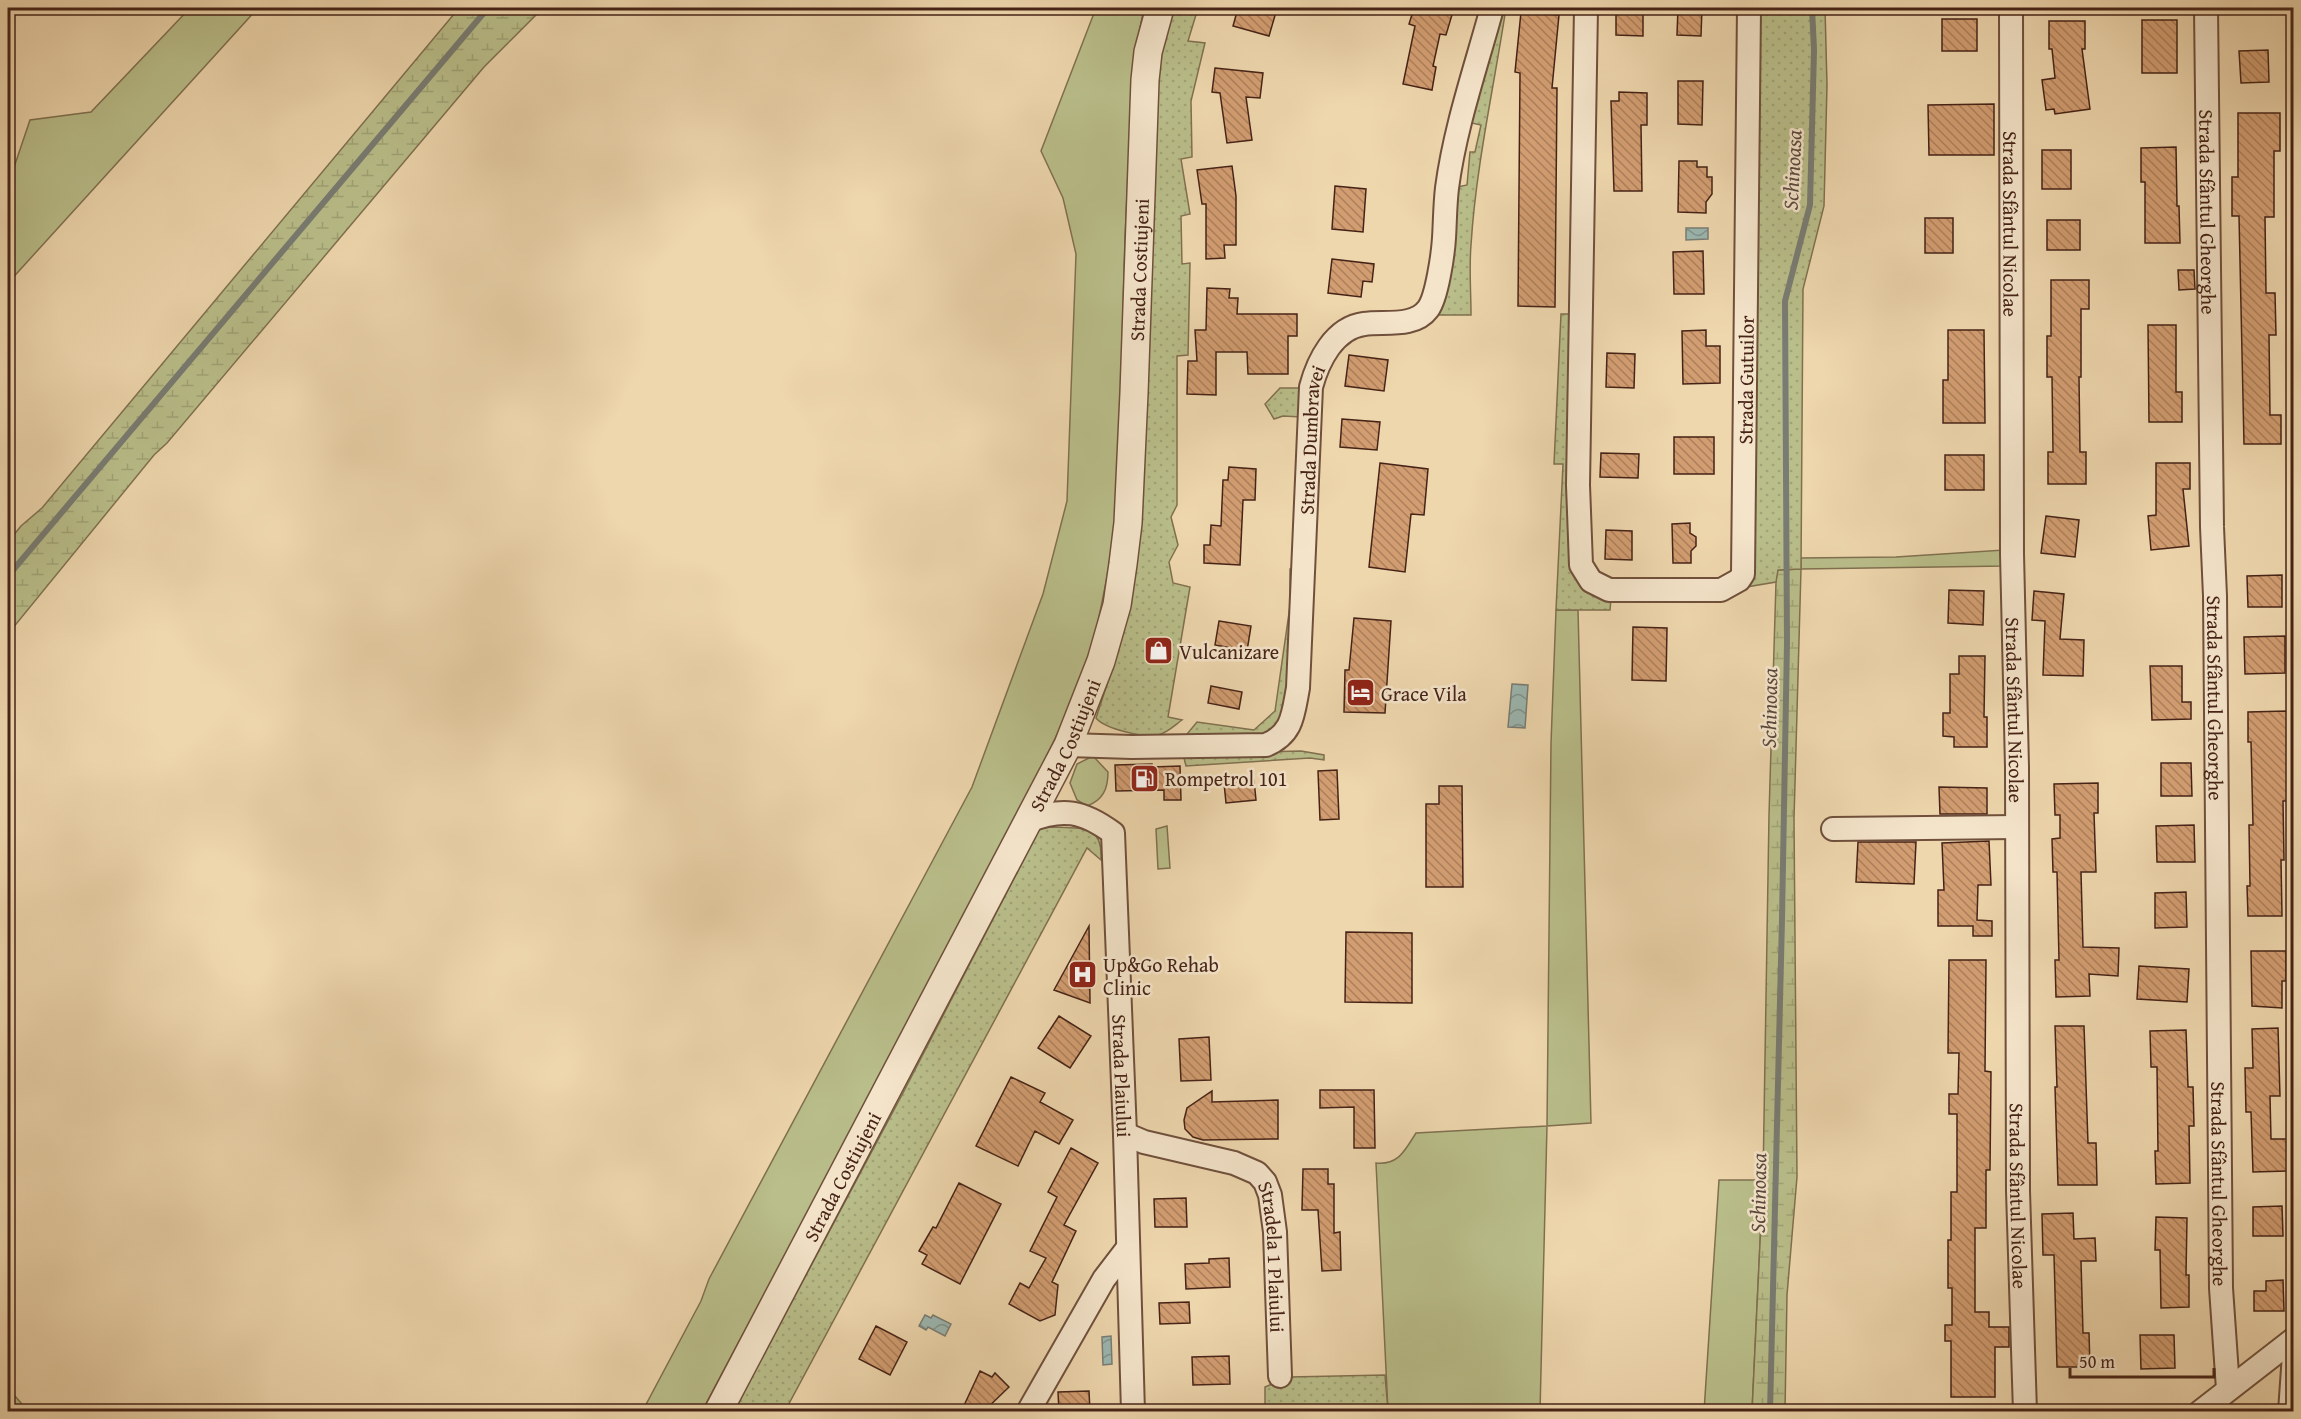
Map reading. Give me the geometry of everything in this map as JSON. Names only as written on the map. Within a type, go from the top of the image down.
[{"type":"street","name":"Strada Costiujeni","points":[[718,1412],[1068,745],[1101,661],[1117,605],[1128,524],[1145,80],[1148,52],[1160,8]]},
{"type":"street","name":"Strada Dumbravei","points":[[1068,745],[1132,747],[1266,745],[1278,740],[1287,730],[1298,688],[1311,387],[1325,352],[1342,333],[1361,324],[1398,323],[1416,318],[1429,309],[1443,253],[1447,189],[1458,133],[1492,8]]},
{"type":"street","name":"Strada Gutuilor","points":[[1586,8],[1578,461],[1581,565],[1591,581],[1609,590],[1721,590],[1739,580],[1743,574],[1749,8]]},
{"type":"street","name":"Strada Sfântul Nicolae","points":[[2011,8],[2012,542],[2017,826],[2018,1191],[2025,1412]]},
{"type":"street","name":"Strada Sfântul Gheorghe","points":[[2206,8],[2212,527],[2216,608],[2220,1288],[2228,1389]]},
{"type":"street","name":"Strada Plaiului","points":[[1028,821],[1043,815],[1072,812],[1086,816],[1113,832],[1133,1412]]},
{"type":"street","points":[[1833,828],[2017,826]]},
{"type":"street","name":"Stradela 1 Plaiului","points":[[1125,1134],[1144,1142],[1234,1163],[1257,1173],[1265,1182],[1270,1195],[1275,1232],[1280,1376]]},
{"type":"street","points":[[1028,1412],[1104,1279],[1127,1250]]},
{"type":"street","points":[[2200,1412],[2294,1340]]},
{"type":"street","points":[[2290,1412],[2294,1354]]},
{"type":"green space","points":[[190,8],[258,8],[8,283],[8,185],[30,120],[91,112]]},
{"type":"green space","points":[[459,8],[543,8],[484,67],[167,443],[154,455],[8,634],[8,542],[21,526],[42,508]]},
{"type":"green space","points":[[1096,8],[1144,8],[1137,43],[1130,130],[1118,491],[1111,557],[1095,637],[1066,716],[1005,842],[702,1411],[642,1412],[701,1301],[709,1279],[972,787],[1043,594],[1067,501],[1076,254],[1063,198],[1041,151]]},
{"type":"green space","points":[[1173,8],[1198,8],[1188,41],[1205,43],[1191,101],[1192,157],[1181,159],[1190,214],[1181,216],[1182,264],[1190,263],[1188,355],[1177,356],[1177,505],[1171,517],[1178,545],[1169,562],[1173,583],[1190,587],[1168,717],[1182,720],[1165,733],[1152,736],[1116,729],[1096,718],[1113,666],[1162,44]]},
{"type":"green space","points":[[1497,8],[1506,8],[1473,215],[1470,262],[1471,315],[1434,315],[1453,188],[1467,185],[1470,152],[1475,152],[1481,125],[1467,122]]},
{"type":"green space","points":[[1759,8],[1825,8],[1827,85],[1824,206],[1803,289],[1801,569],[1778,570],[1776,582],[1740,588]]},
{"type":"green space","points":[[1561,314],[1574,314],[1574,534],[1611,599],[1610,610],[1556,610],[1563,464],[1554,464]]},
{"type":"green space","points":[[1280,388],[1303,388],[1301,417],[1283,416],[1274,419],[1265,404]]},
{"type":"green space","points":[[2004,550],[2005,566],[1801,569],[1801,558],[1896,557]]},
{"type":"green space","points":[[1290,569],[1297,570],[1288,713],[1272,733],[1182,740],[1197,722],[1254,730],[1275,711],[1290,606]]},
{"type":"green space","points":[[1801,569],[1794,819],[1797,1177],[1787,1295],[1785,1411],[1752,1412],[1763,1180],[1769,815],[1776,582],[1777,570]]},
{"type":"green space","points":[[1556,610],[1578,610],[1591,1123],[1547,1126],[1551,743]]},
{"type":"green space","points":[[1301,751],[1324,755],[1324,760],[1310,758],[1186,766],[1183,754]]},
{"type":"green space","points":[[1093,756],[1108,772],[1108,778],[1106,789],[1101,797],[1087,806],[1077,800],[1070,783],[1077,764]]},
{"type":"green space","points":[[1167,826],[1170,868],[1158,869],[1156,829]]},
{"type":"green space","points":[[1040,828],[1082,829],[1095,834],[1101,848],[1101,860],[1087,848],[785,1411],[733,1412],[903,1093]]},
{"type":"green space","points":[[1547,1126],[1540,1411],[1388,1411],[1376,1163],[1396,1159],[1416,1133]]},
{"type":"green space","points":[[1719,1180],[1763,1180],[1752,1411],[1704,1412]]},
{"type":"green space","points":[[1385,1375],[1388,1411],[1265,1411],[1265,1387],[1289,1377]]},
{"type":"green space","points":[[8,1388],[28,1411],[8,1411]]},
{"type":"water","points":[[1686,228],[1708,228],[1708,239],[1686,240]]},
{"type":"water","points":[[1512,684],[1528,685],[1525,728],[1508,727]]},
{"type":"water","points":[[925,1315],[931,1318],[933,1315],[951,1324],[945,1336],[928,1327],[926,1330],[919,1326]]},
{"type":"water","points":[[1111,1336],[1112,1364],[1103,1365],[1102,1337]]},
{"type":"building","points":[[1238,8],[1261,8],[1276,12],[1269,36],[1233,26]]},
{"type":"building","points":[[1414,8],[1454,8],[1446,35],[1440,34],[1433,66],[1436,67],[1432,90],[1403,84],[1415,26],[1409,24]]},
{"type":"building","points":[[1616,8],[1643,8],[1643,36],[1616,35]]},
{"type":"building","points":[[1678,8],[1702,8],[1701,36],[1677,35]]},
{"type":"building","points":[[1521,12],[1559,15],[1552,88],[1557,88],[1555,307],[1518,306],[1520,73],[1515,72]]},
{"type":"building","points":[[1942,19],[1977,19],[1977,51],[1942,51]]},
{"type":"building","points":[[2142,20],[2177,20],[2177,73],[2142,73]]},
{"type":"building","points":[[2049,21],[2085,21],[2085,49],[2082,49],[2090,109],[2055,114],[2054,109],[2046,110],[2042,80],[2055,78],[2052,49],[2049,49]]},
{"type":"building","points":[[2268,50],[2269,82],[2241,83],[2239,51]]},
{"type":"building","points":[[1215,68],[1263,73],[1260,98],[1246,97],[1252,140],[1227,143],[1220,93],[1212,92]]},
{"type":"building","points":[[1678,81],[1703,81],[1702,125],[1678,124]]},
{"type":"building","points":[[1619,92],[1647,93],[1647,125],[1641,125],[1642,191],[1614,191],[1611,101],[1619,101]]},
{"type":"building","points":[[1994,104],[1994,155],[1929,155],[1928,105]]},
{"type":"building","points":[[2238,113],[2280,113],[2280,151],[2274,151],[2274,217],[2265,217],[2266,293],[2275,293],[2276,335],[2269,335],[2270,415],[2281,415],[2281,444],[2244,444],[2239,216],[2232,216],[2232,177],[2238,177]]},
{"type":"building","points":[[2176,147],[2180,243],[2145,243],[2145,182],[2141,182],[2141,148]]},
{"type":"building","points":[[2042,150],[2071,150],[2071,189],[2042,189]]},
{"type":"building","points":[[1679,161],[1697,161],[1697,167],[1707,167],[1707,177],[1712,177],[1712,194],[1706,202],[1706,213],[1678,212]]},
{"type":"building","points":[[1232,166],[1236,196],[1236,245],[1224,245],[1225,258],[1206,259],[1206,204],[1202,204],[1197,170]]},
{"type":"building","points":[[1335,186],[1366,189],[1363,232],[1332,229]]},
{"type":"building","points":[[1925,218],[1953,218],[1953,253],[1925,253]]},
{"type":"building","points":[[2047,220],[2080,220],[2080,250],[2047,250]]},
{"type":"building","points":[[1703,251],[1704,294],[1674,294],[1673,252]]},
{"type":"building","points":[[1332,259],[1374,264],[1372,282],[1363,281],[1361,297],[1328,293]]},
{"type":"building","points":[[2178,270],[2194,270],[2195,289],[2179,290]]},
{"type":"building","points":[[2051,280],[2089,280],[2089,309],[2081,309],[2081,377],[2079,377],[2080,452],[2086,452],[2086,484],[2048,484],[2048,452],[2053,452],[2052,377],[2047,377],[2047,336],[2051,336]]},
{"type":"building","points":[[1207,288],[1230,289],[1229,298],[1238,298],[1237,314],[1297,314],[1297,336],[1288,336],[1288,374],[1248,374],[1247,352],[1216,352],[1216,395],[1187,394],[1188,361],[1197,361],[1195,330],[1206,330]]},
{"type":"building","points":[[2148,325],[2176,325],[2176,392],[2182,392],[2182,422],[2149,422]]},
{"type":"building","points":[[1706,330],[1706,346],[1720,346],[1720,383],[1683,384],[1682,331]]},
{"type":"building","points":[[1948,330],[1984,330],[1985,423],[1943,423],[1943,380],[1948,380]]},
{"type":"building","points":[[1607,353],[1635,354],[1634,388],[1606,387]]},
{"type":"building","points":[[1349,355],[1388,360],[1384,391],[1345,386]]},
{"type":"building","points":[[1342,419],[1380,422],[1377,450],[1340,447]]},
{"type":"building","points":[[1674,437],[1714,437],[1714,474],[1674,474]]},
{"type":"building","points":[[1601,453],[1639,454],[1638,478],[1600,477]]},
{"type":"building","points":[[1945,455],[1984,455],[1984,490],[1945,490]]},
{"type":"building","points":[[1380,463],[1428,469],[1424,515],[1411,514],[1405,572],[1369,567]]},
{"type":"building","points":[[2156,463],[2190,463],[2190,489],[2183,489],[2189,546],[2151,550],[2148,516],[2156,515]]},
{"type":"building","points":[[1229,467],[1256,469],[1255,500],[1243,500],[1240,565],[1204,563],[1204,545],[1210,545],[1211,525],[1221,526],[1223,480],[1228,480]]},
{"type":"building","points":[[2046,516],[2079,520],[2075,557],[2041,553]]},
{"type":"building","points":[[1690,523],[1690,533],[1696,537],[1696,546],[1691,551],[1691,563],[1673,563],[1672,524]]},
{"type":"building","points":[[1606,530],[1632,531],[1632,560],[1605,559]]},
{"type":"building","points":[[2282,575],[2282,607],[2248,607],[2247,576]]},
{"type":"building","points":[[1949,590],[1984,591],[1983,625],[1948,623]]},
{"type":"building","points":[[2034,591],[2064,594],[2060,639],[2084,640],[2083,676],[2043,675],[2045,621],[2032,620]]},
{"type":"building","points":[[1354,618],[1391,621],[1385,713],[1344,712],[1345,670],[1349,670]]},
{"type":"building","points":[[1219,621],[1251,626],[1247,651],[1215,645]]},
{"type":"building","points":[[1633,627],[1667,628],[1666,681],[1632,680]]},
{"type":"building","points":[[2285,636],[2285,673],[2245,674],[2244,637]]},
{"type":"building","points":[[1959,656],[1985,656],[1984,717],[1987,717],[1987,747],[1954,747],[1954,737],[1943,736],[1943,713],[1950,713],[1950,674],[1959,674]]},
{"type":"building","points":[[2150,666],[2182,666],[2182,702],[2191,702],[2191,719],[2152,720]]},
{"type":"building","points":[[1211,686],[1242,692],[1239,709],[1208,703]]},
{"type":"building","points":[[2287,711],[2288,801],[2283,801],[2282,916],[2248,916],[2249,825],[2253,825],[2248,712]]},
{"type":"building","points":[[2161,763],[2191,763],[2192,796],[2161,796]]},
{"type":"building","points":[[1152,764],[1152,767],[1180,766],[1181,800],[1164,800],[1164,790],[1116,791],[1115,765]]},
{"type":"building","points":[[1337,770],[1339,819],[1320,820],[1318,771]]},
{"type":"building","points":[[1254,780],[1256,800],[1226,803],[1224,783]]},
{"type":"building","points":[[2098,783],[2098,813],[2094,813],[2096,872],[2081,872],[2083,947],[2119,948],[2118,976],[2089,974],[2090,996],[2056,997],[2055,960],[2059,960],[2057,872],[2053,872],[2052,839],[2060,838],[2060,815],[2055,815],[2054,784]]},
{"type":"building","points":[[1439,786],[1462,786],[1463,887],[1426,887],[1426,804],[1439,804]]},
{"type":"building","points":[[1939,787],[1987,788],[1987,814],[1940,814]]},
{"type":"building","points":[[2194,825],[2195,862],[2157,862],[2156,826]]},
{"type":"building","points":[[1989,841],[1991,885],[1978,885],[1977,920],[1992,921],[1992,936],[1973,936],[1973,926],[1938,926],[1938,890],[1944,890],[1942,843]]},
{"type":"building","points":[[1858,842],[1916,842],[1914,884],[1856,882]]},
{"type":"building","points":[[2186,892],[2187,927],[2155,928],[2155,893]]},
{"type":"building","points":[[1089,926],[1090,1003],[1054,990]]},
{"type":"building","points":[[1346,932],[1412,933],[1412,1003],[1345,1002]]},
{"type":"building","points":[[2251,951],[2286,951],[2286,981],[2282,981],[2282,1008],[2252,1006]]},
{"type":"building","points":[[1949,960],[1986,960],[1985,1071],[1991,1072],[1990,1170],[1986,1170],[1986,1228],[1975,1228],[1975,1312],[1989,1312],[1989,1327],[2009,1327],[2009,1347],[1995,1347],[1995,1397],[1951,1397],[1951,1341],[1945,1341],[1945,1325],[1952,1325],[1952,1288],[1948,1288],[1951,1192],[1957,1192],[1957,1114],[1949,1114],[1949,1094],[1958,1094],[1959,1053],[1948,1053]]},
{"type":"building","points":[[2139,966],[2189,969],[2187,1002],[2137,999]]},
{"type":"building","points":[[1059,1016],[1091,1036],[1070,1068],[1038,1048]]},
{"type":"building","points":[[2055,1026],[2084,1026],[2088,1143],[2096,1143],[2097,1185],[2058,1185]]},
{"type":"building","points":[[2278,1028],[2280,1096],[2270,1096],[2271,1139],[2289,1139],[2289,1171],[2253,1172],[2251,1112],[2246,1112],[2245,1068],[2253,1068],[2252,1029]]},
{"type":"building","points":[[2186,1030],[2188,1087],[2193,1087],[2194,1126],[2189,1126],[2190,1183],[2156,1184],[2157,1067],[2151,1067],[2150,1031]]},
{"type":"building","points":[[1209,1037],[1211,1080],[1181,1081],[1179,1039]]},
{"type":"building","points":[[1011,1077],[1045,1093],[1040,1102],[1073,1120],[1059,1144],[1035,1131],[1018,1166],[976,1146]]},
{"type":"building","points":[[1320,1090],[1374,1090],[1375,1148],[1354,1148],[1354,1107],[1320,1108]]},
{"type":"building","points":[[1212,1091],[1212,1102],[1278,1100],[1278,1139],[1203,1140],[1193,1137],[1185,1129],[1184,1120],[1187,1108]]},
{"type":"building","points":[[1071,1148],[1098,1163],[1064,1225],[1076,1231],[1052,1282],[1058,1285],[1055,1315],[1040,1321],[1009,1304],[1020,1283],[1029,1288],[1046,1258],[1030,1251],[1057,1197],[1048,1192]]},
{"type":"building","points":[[1303,1169],[1328,1169],[1328,1184],[1334,1184],[1334,1233],[1340,1232],[1341,1270],[1322,1271],[1318,1210],[1302,1210]]},
{"type":"building","points":[[959,1183],[1001,1204],[960,1284],[922,1264],[927,1255],[919,1251],[933,1227],[936,1228]]},
{"type":"building","points":[[1186,1198],[1187,1227],[1155,1227],[1154,1199]]},
{"type":"building","points":[[2282,1206],[2283,1236],[2253,1236],[2253,1207]]},
{"type":"building","points":[[2073,1213],[2074,1239],[2095,1238],[2096,1261],[2081,1261],[2083,1333],[2089,1333],[2090,1367],[2057,1367],[2054,1255],[2043,1255],[2042,1214]]},
{"type":"building","points":[[2156,1217],[2187,1218],[2186,1275],[2189,1275],[2189,1307],[2161,1308],[2160,1250],[2155,1250]]},
{"type":"building","points":[[1229,1258],[1230,1287],[1186,1289],[1185,1264],[1209,1263],[1209,1259]]},
{"type":"building","points":[[2283,1280],[2284,1311],[2254,1311],[2254,1291],[2266,1291],[2266,1281]]},
{"type":"building","points":[[1189,1302],[1190,1323],[1160,1324],[1159,1303]]},
{"type":"building","points":[[876,1326],[907,1342],[890,1375],[859,1359]]},
{"type":"building","points":[[2140,1335],[2174,1335],[2175,1368],[2141,1369]]},
{"type":"building","points":[[1229,1356],[1230,1384],[1193,1385],[1192,1357]]},
{"type":"building","points":[[980,1371],[992,1377],[995,1373],[1009,1387],[983,1412],[961,1412]]},
{"type":"building","points":[[1089,1391],[1090,1412],[1059,1412],[1058,1392]]},
{"type":"waterway","points":[[8,576],[488,8]]},
{"type":"waterway","name":"Schinoasa","points":[[1770,1412],[1787,642],[1785,301],[1810,205],[1814,50],[1812,8]]},
{"type":"place","name":"Vulcanizare","points":[[1158,651]]},
{"type":"place","name":"Grace Vila","points":[[1360,693]]},
{"type":"place","name":"Rompetrol 101","points":[[1144,778]]},
{"type":"place","name":"Up&Go Rehab Clinic","points":[[1082,975]]}]
